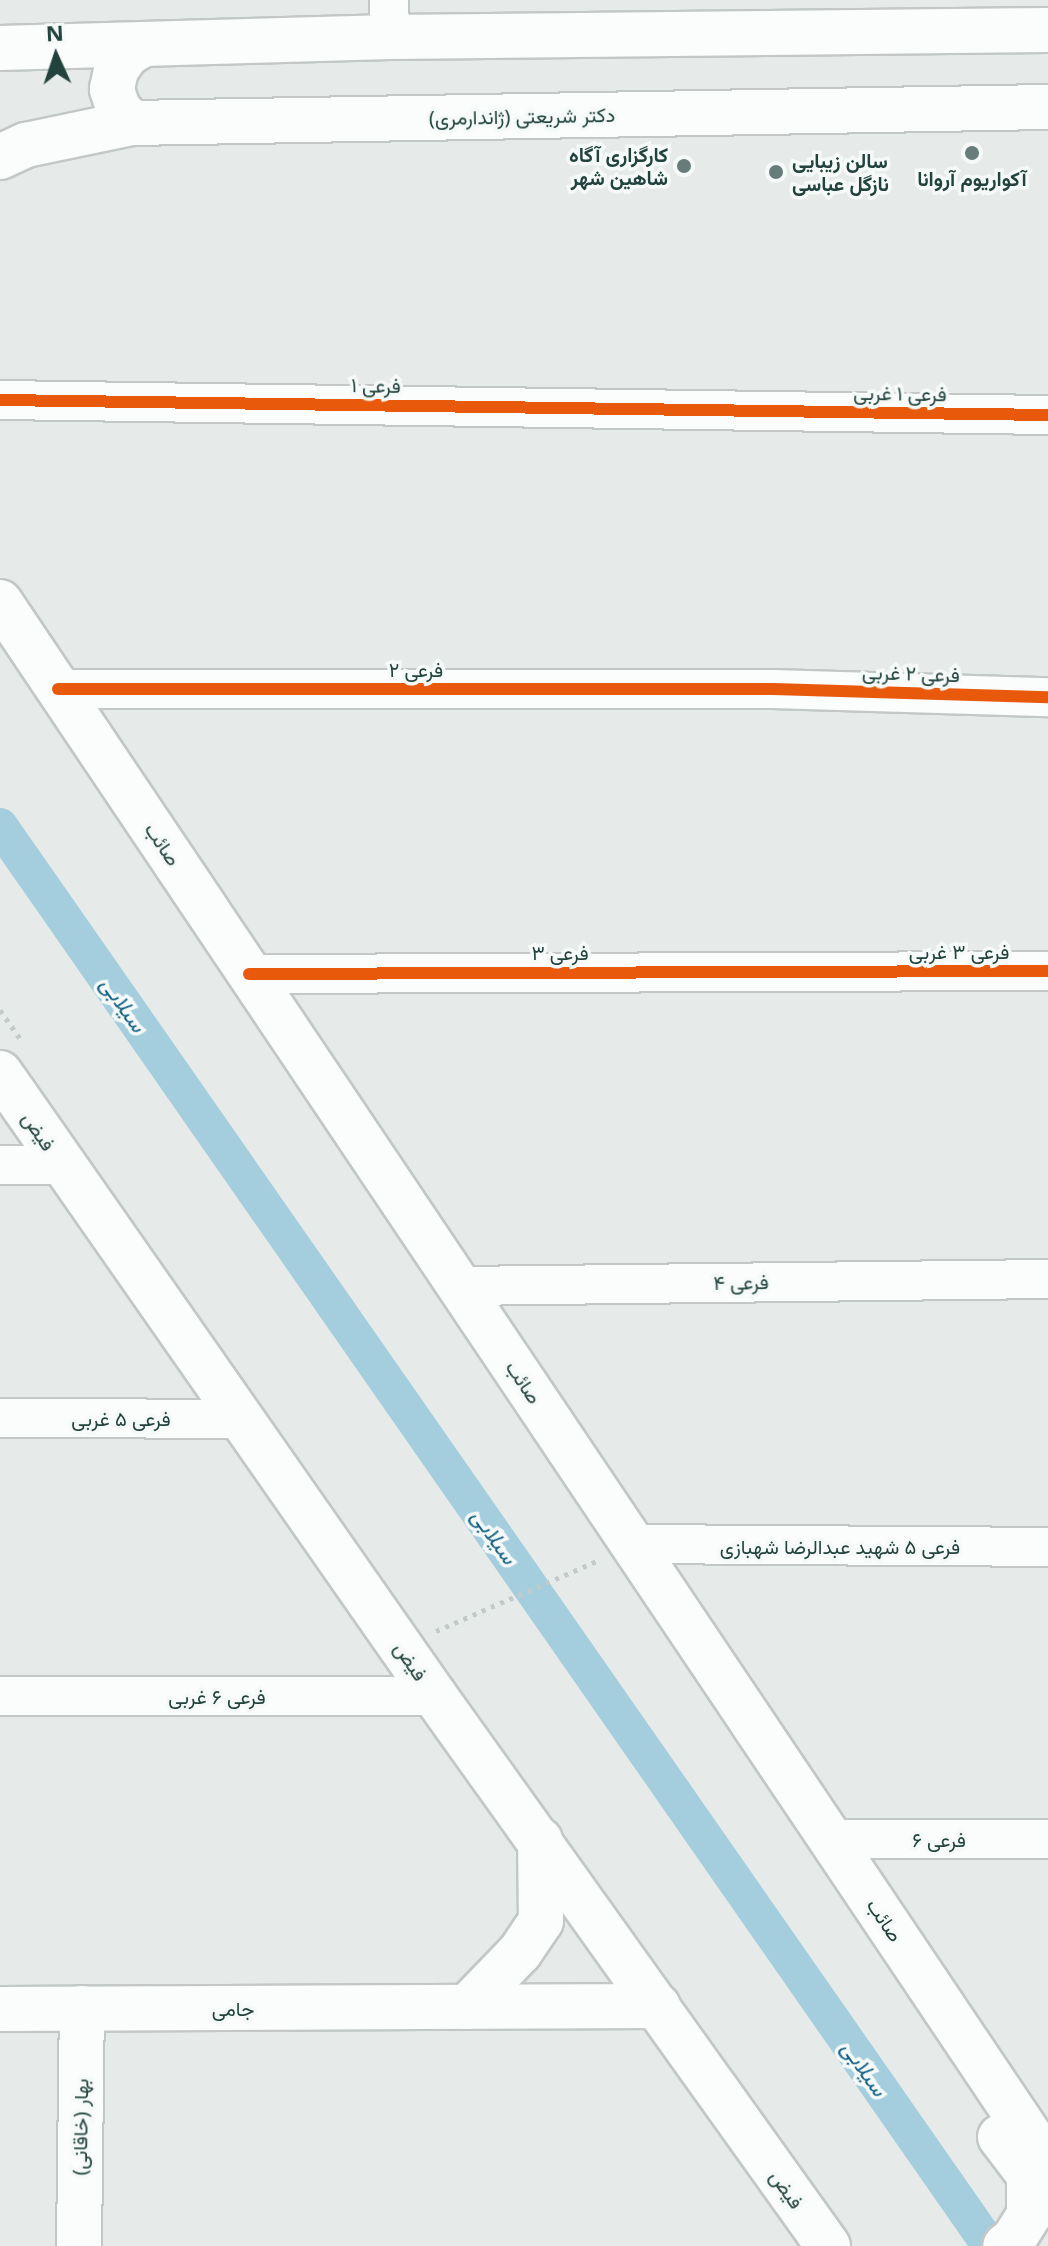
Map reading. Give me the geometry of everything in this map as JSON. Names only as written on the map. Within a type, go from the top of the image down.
[{"type":"main road","points":[[0,48],[144,44],[390,19],[1048,30]]},
{"type":"main road","points":[[131,123],[118,108],[112,89],[116,70],[127,54],[144,44]]},
{"type":"main road","name":"دکتر شریعتی (ژاندارمری)","points":[[0,157],[26,145],[131,123],[1048,107]]},
{"type":"main road","name":"صائب","points":[[0,602],[909,1956],[1034,2121],[1048,2163]]},
{"type":"main road","name":"فیض","points":[[0,1073],[61,1165],[243,1419],[435,1696],[816,2230],[847,2246]]},
{"type":"main road","points":[[467,2007],[520,1952],[541,1921],[540,1840]]},
{"type":"main road","points":[[909,1956],[919,2007],[934,2047],[1029,2175],[1029,2215],[1014,2237]]},
{"type":"main road","name":"جامی","points":[[0,2009],[658,2006]]},
{"type":"main road","name":"بهار (خاقانی)","points":[[79,2246],[82,2008]]},
{"type":"street","name":"فرعی ۱","points":[[0,400],[752,410]]},
{"type":"street","name":"فرعی ۱ غربی","points":[[752,410],[1048,415]]},
{"type":"street","name":"فرعی ۲","points":[[58,689],[773,689]]},
{"type":"street","name":"فرعی ۲ غربی","points":[[773,689],[1048,697]]},
{"type":"street","name":"فرعی ۳","points":[[249,974],[871,971]]},
{"type":"street","name":"فرعی ۳ غربی","points":[[871,971],[1048,971]]},
{"type":"street","points":[[0,1165],[61,1165]]},
{"type":"street","name":"فرعی ۴","points":[[459,1286],[1036,1279]]},
{"type":"street","name":"فرعی ۵ غربی","points":[[0,1418],[243,1419]]},
{"type":"street","name":"فرعی ۵ شهید عبدالرضا شهبازی","points":[[632,1544],[1048,1547]]},
{"type":"street","name":"فرعی ۶ غربی","points":[[0,1696],[435,1696]]},
{"type":"street","name":"فرعی ۶","points":[[831,1839],[1048,1839]]},
{"type":"path","points":[[439,1630],[580,1569]]},
{"type":"waterway","name":"سیلابی","points":[[0,826],[990,2246]]},
{"type":"cycle path","points":[[0,400],[1048,415]]},
{"type":"cycle path","points":[[58,689],[773,689],[1048,697]]},
{"type":"cycle path","points":[[249,974],[1048,971]]},
{"type":"place","name":"آکواریوم آروانا","points":[[972,153]]},
{"type":"place","name":"کارگزاری آگاه شاهین شهر","points":[[684,166]]},
{"type":"place","name":"سالن زیبایی نازگل عباسی","points":[[776,172]]}]
